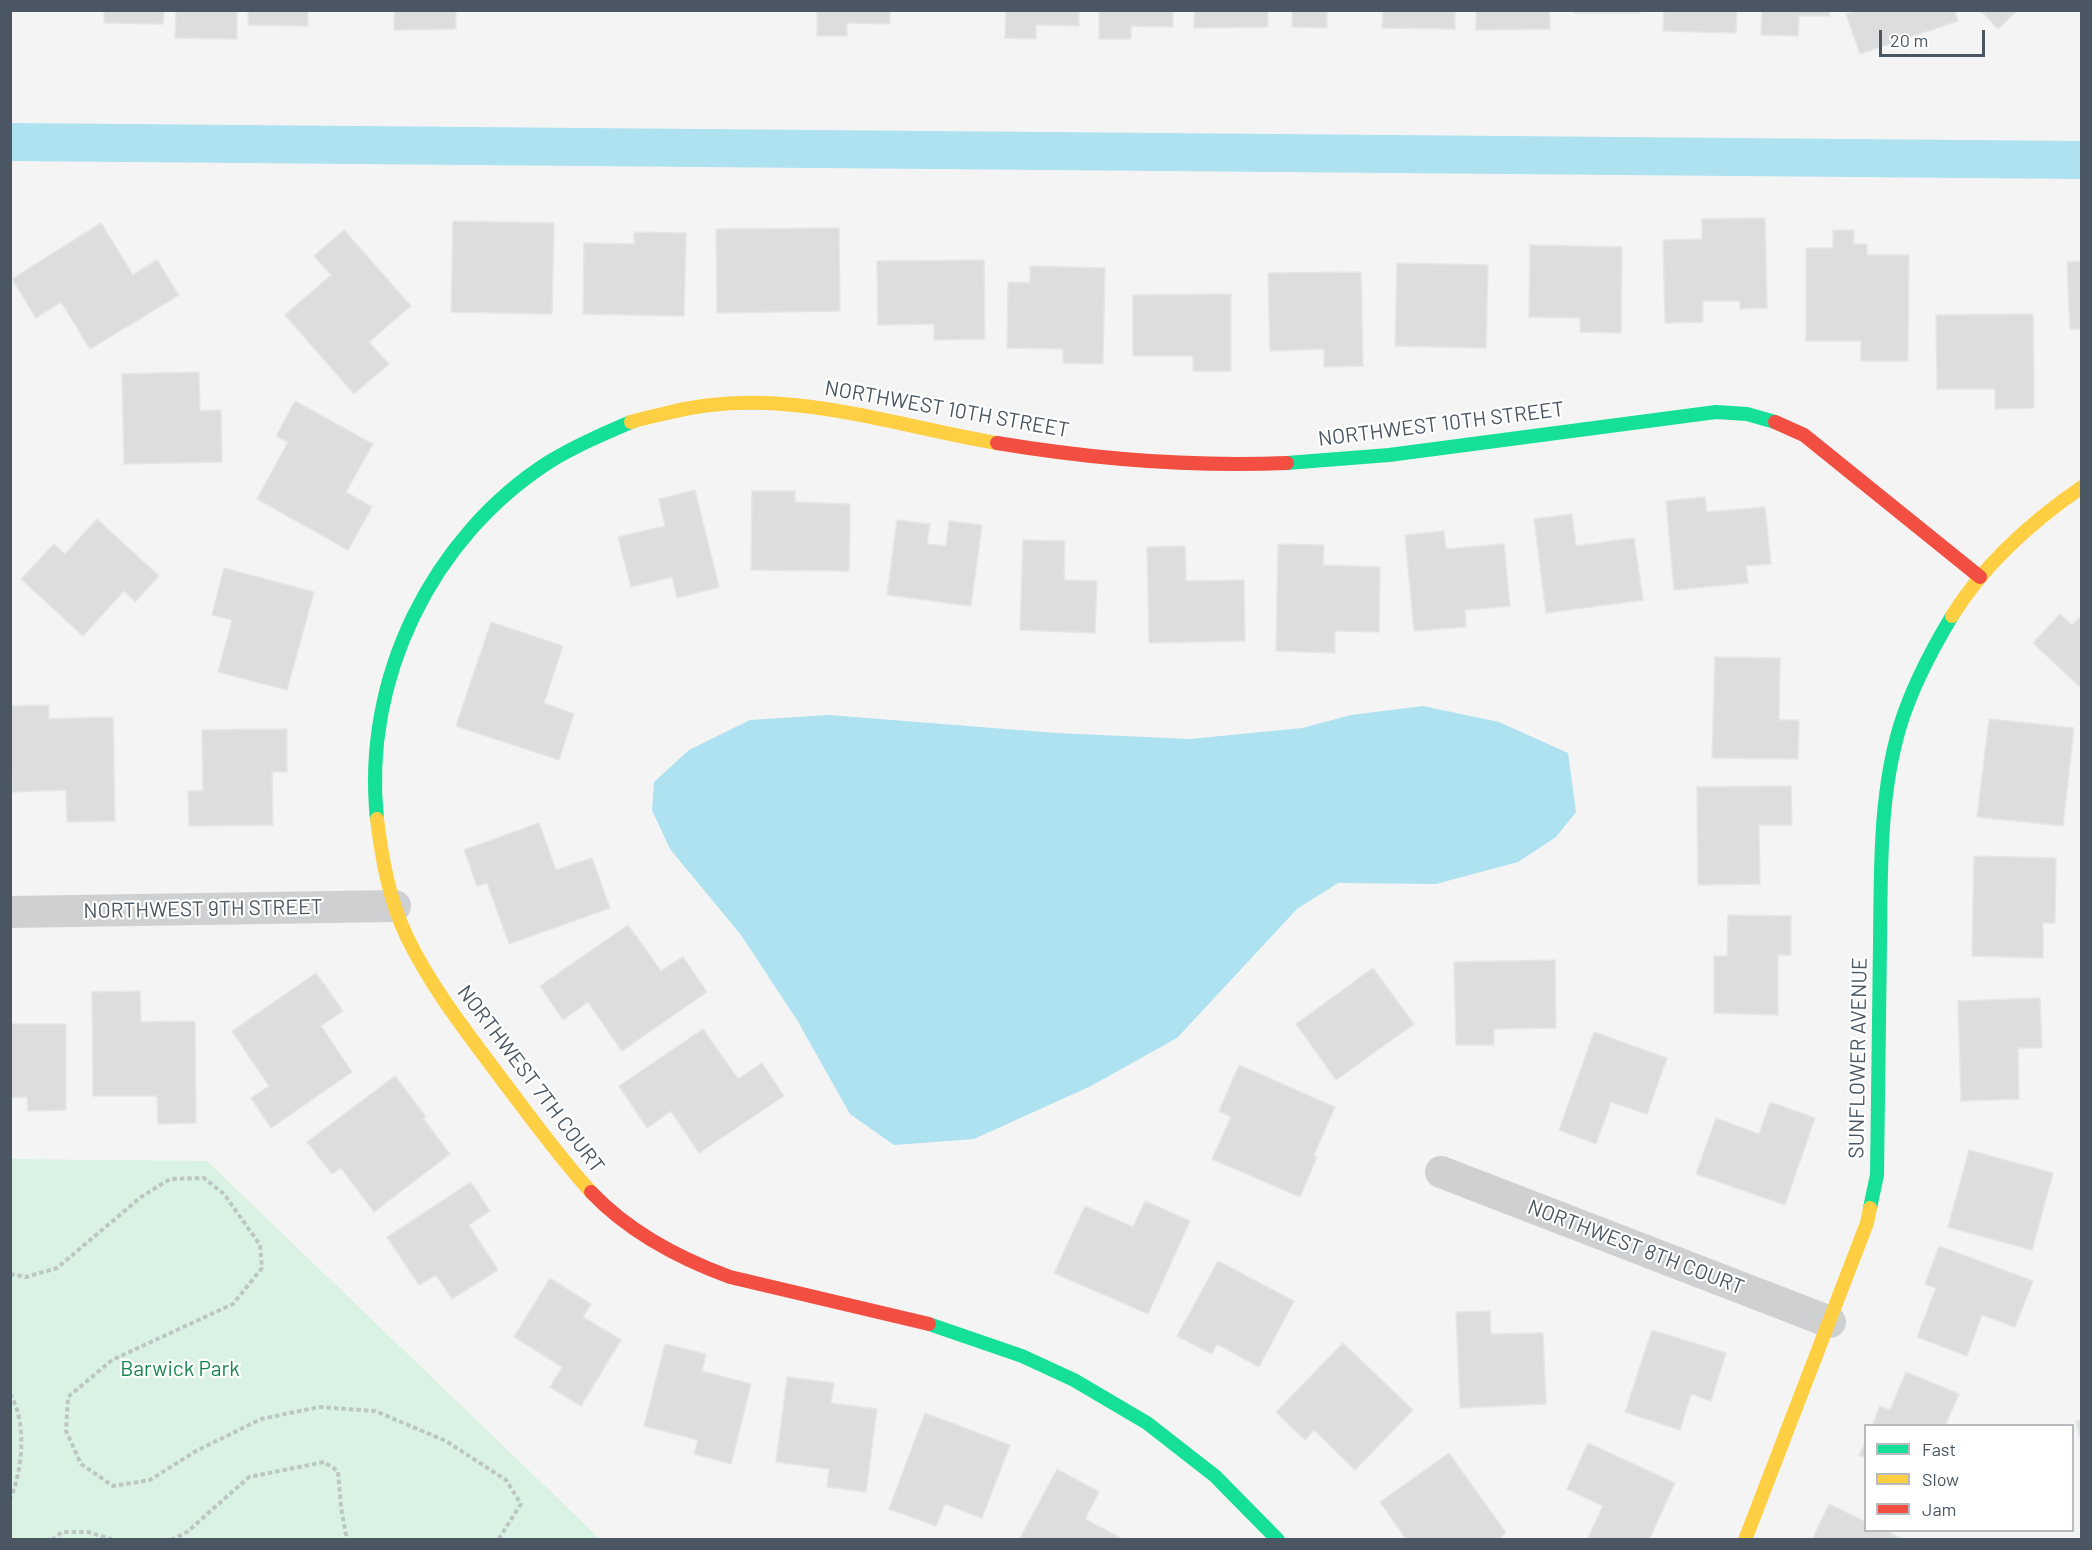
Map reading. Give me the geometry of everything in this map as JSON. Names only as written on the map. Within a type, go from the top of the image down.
[{"type":"street","name":"NORTHWEST 10TH STREET","points":[[721,402],[806,404],[1006,445],[1137,461],[1270,464],[1376,457],[1725,412],[1753,415],[1779,423],[1804,435],[1980,577]]},
{"type":"street","name":"NORTHWEST 7TH COURT","points":[[721,402],[680,408],[625,424],[574,447],[526,477],[484,514],[465,535],[432,580],[405,630],[387,683],[376,737],[374,794],[380,849],[395,906],[417,958],[447,1006],[579,1181],[616,1217],[659,1246],[730,1277],[941,1327],[1022,1356],[1074,1380],[1147,1423],[1215,1476],[1278,1539]]},
{"type":"street","points":[[1980,577],[2022,532],[2069,494],[2082,487]]},
{"type":"street","name":"SUNFLOWER AVENUE","points":[[1745,1539],[1867,1223],[1877,1175],[1882,826],[1890,766],[1906,707],[1930,652],[1980,577]]},
{"type":"street","name":"NORTHWEST 9TH STREET","points":[[10,912],[395,906]]},
{"type":"street","name":"NORTHWEST 8TH COURT","points":[[1441,1172],[1830,1322]]},
{"type":"path","points":[[10,1274],[26,1277],[57,1268],[141,1197],[170,1179],[204,1178],[224,1194],[260,1245],[262,1268],[233,1304],[112,1360],[68,1397],[66,1431],[81,1464],[113,1486],[150,1480],[196,1451],[261,1419],[319,1407],[375,1412],[446,1441],[506,1480],[521,1504],[498,1539]]},
{"type":"path","points":[[10,1394],[15,1402],[23,1451],[10,1499]]},
{"type":"path","points":[[171,1539],[187,1532],[249,1477],[324,1462],[338,1471],[341,1508],[347,1539]]},
{"type":"path","points":[[52,1539],[62,1532],[88,1532],[114,1539]]},
{"type":"green space","name":"Barwick Park","points":[[11,1159],[207,1161],[600,1539],[11,1539]]},
{"type":"water","points":[[1423,706],[1499,722],[1568,753],[1576,812],[1556,837],[1518,862],[1436,884],[1338,883],[1297,909],[1177,1038],[1091,1086],[974,1139],[894,1145],[850,1114],[797,1020],[741,935],[670,849],[652,810],[654,782],[689,750],[750,720],[829,715],[1056,733],[1190,739],[1302,728],[1351,715]]},
{"type":"building","points":[[104,10],[164,10],[163,24],[104,23]]},
{"type":"building","points":[[176,10],[237,10],[237,39],[175,38]]},
{"type":"building","points":[[248,10],[308,10],[308,26],[248,25]]},
{"type":"building","points":[[394,10],[456,10],[456,29],[394,30]]},
{"type":"building","points":[[817,10],[890,10],[890,24],[847,23],[847,36],[817,36]]},
{"type":"building","points":[[1006,10],[1079,10],[1079,26],[1036,25],[1036,39],[1005,38]]},
{"type":"building","points":[[1099,10],[1173,10],[1173,27],[1131,26],[1131,39],[1099,39]]},
{"type":"building","points":[[1194,10],[1268,10],[1268,27],[1194,28]]},
{"type":"building","points":[[1292,10],[1327,10],[1327,28],[1292,27]]},
{"type":"building","points":[[1383,10],[1455,10],[1455,29],[1382,28]]},
{"type":"building","points":[[1476,10],[1550,10],[1550,29],[1476,30]]},
{"type":"building","points":[[1574,10],[1640,10],[1640,13],[1574,13]]},
{"type":"building","points":[[1664,10],[1737,10],[1736,33],[1663,31]]},
{"type":"building","points":[[1762,10],[1830,10],[1830,16],[1799,16],[1798,36],[1761,35]]},
{"type":"building","points":[[1856,10],[1954,10],[1958,21],[1860,54],[1846,14]]},
{"type":"building","points":[[1980,10],[2018,10],[1998,29]]},
{"type":"building","points":[[1765,218],[1767,308],[1740,309],[1740,301],[1703,301],[1703,322],[1665,323],[1663,240],[1702,239],[1702,219]]},
{"type":"building","points":[[453,221],[554,223],[552,314],[451,312]]},
{"type":"building","points":[[101,223],[133,275],[157,260],[179,295],[90,349],[61,302],[36,318],[12,279]]},
{"type":"building","points":[[839,228],[840,311],[717,313],[716,229]]},
{"type":"building","points":[[344,230],[411,306],[369,342],[389,364],[354,394],[285,315],[331,275],[314,256]]},
{"type":"building","points":[[1833,230],[1854,230],[1854,244],[1867,244],[1867,255],[1909,255],[1908,361],[1861,361],[1861,341],[1806,341],[1806,248],[1833,248]]},
{"type":"building","points":[[634,232],[686,233],[684,316],[583,314],[584,243],[634,244]]},
{"type":"building","points":[[1530,245],[1622,247],[1621,333],[1580,332],[1580,318],[1529,317]]},
{"type":"building","points":[[984,260],[985,339],[934,340],[934,324],[878,325],[877,261]]},
{"type":"building","points":[[2082,261],[2082,329],[2070,329],[2067,262]]},
{"type":"building","points":[[1397,263],[1488,265],[1486,348],[1395,346]]},
{"type":"building","points":[[1030,266],[1105,268],[1103,364],[1063,363],[1063,349],[1007,348],[1008,282],[1030,283]]},
{"type":"building","points":[[1361,272],[1363,366],[1324,367],[1324,349],[1270,351],[1268,273]]},
{"type":"building","points":[[1231,294],[1231,371],[1193,371],[1193,356],[1133,356],[1133,295]]},
{"type":"building","points":[[2033,314],[2034,408],[1995,409],[1995,389],[1937,389],[1936,315]]},
{"type":"building","points":[[199,372],[200,411],[221,410],[222,462],[124,464],[122,374]]},
{"type":"building","points":[[295,401],[373,444],[346,492],[372,507],[348,550],[257,499],[288,442],[276,436]]},
{"type":"building","points":[[695,490],[719,587],[677,598],[672,577],[631,587],[618,537],[665,526],[659,499]]},
{"type":"building","points":[[752,491],[795,491],[795,502],[850,504],[849,571],[751,570]]},
{"type":"building","points":[[1705,497],[1707,512],[1765,507],[1771,564],[1746,566],[1748,583],[1674,590],[1666,501]]},
{"type":"building","points":[[1572,514],[1576,546],[1634,538],[1643,600],[1546,613],[1534,519]]},
{"type":"building","points":[[97,519],[159,576],[135,602],[124,591],[83,636],[21,579],[54,544],[65,554]]},
{"type":"building","points":[[897,520],[930,524],[927,544],[946,546],[949,521],[982,525],[971,606],[887,595]]},
{"type":"building","points":[[1444,531],[1446,549],[1504,544],[1510,606],[1465,610],[1466,627],[1414,631],[1405,535]]},
{"type":"building","points":[[1023,540],[1065,541],[1064,580],[1097,581],[1095,633],[1020,630]]},
{"type":"building","points":[[1278,544],[1324,545],[1323,565],[1380,567],[1379,632],[1335,631],[1335,653],[1276,651]]},
{"type":"building","points":[[1185,546],[1186,581],[1244,580],[1245,641],[1149,643],[1147,547]]},
{"type":"building","points":[[224,568],[314,592],[287,690],[218,672],[232,620],[212,615]]},
{"type":"building","points":[[2060,614],[2072,625],[2082,615],[2082,689],[2033,643]]},
{"type":"building","points":[[491,622],[563,646],[544,703],[574,714],[559,760],[456,726]]},
{"type":"building","points":[[1715,657],[1780,658],[1779,720],[1799,720],[1798,759],[1712,758]]},
{"type":"building","points":[[49,705],[49,719],[113,717],[115,821],[67,822],[66,790],[12,792],[10,706]]},
{"type":"building","points":[[1989,719],[2074,728],[2063,826],[1977,817]]},
{"type":"building","points":[[287,729],[287,772],[272,772],[273,825],[189,826],[188,791],[203,791],[202,730]]},
{"type":"building","points":[[1791,786],[1792,825],[1759,825],[1760,884],[1698,885],[1697,787]]},
{"type":"building","points":[[539,823],[556,870],[592,858],[610,908],[509,944],[487,883],[477,886],[464,850]]},
{"type":"building","points":[[1974,856],[2056,858],[2055,923],[2043,923],[2043,958],[1972,956]]},
{"type":"building","points":[[1728,915],[1791,916],[1791,955],[1778,955],[1778,1015],[1714,1013],[1714,956],[1727,956]]},
{"type":"building","points":[[628,925],[661,971],[683,957],[707,992],[622,1051],[588,1002],[563,1020],[540,986]]},
{"type":"building","points":[[1555,960],[1556,1028],[1494,1029],[1494,1045],[1456,1045],[1454,962]]},
{"type":"building","points":[[1373,968],[1414,1024],[1336,1080],[1296,1024]]},
{"type":"building","points":[[316,973],[343,1011],[321,1026],[352,1072],[271,1128],[251,1098],[269,1086],[232,1031]]},
{"type":"building","points":[[140,991],[141,1022],[195,1021],[196,1123],[158,1124],[157,1096],[93,1096],[92,992]]},
{"type":"building","points":[[10,993],[11,1024],[66,1024],[66,1110],[28,1111],[27,1097],[10,1098]]},
{"type":"building","points":[[2040,998],[2042,1048],[2018,1048],[2019,1099],[1961,1101],[1958,1001]]},
{"type":"building","points":[[703,1029],[738,1079],[762,1063],[784,1096],[699,1153],[671,1111],[647,1128],[619,1086]]},
{"type":"building","points":[[1594,1032],[1667,1058],[1647,1114],[1611,1102],[1596,1144],[1559,1130]]},
{"type":"building","points":[[1239,1065],[1335,1107],[1314,1155],[1317,1157],[1300,1197],[1212,1159],[1231,1117],[1219,1111]]},
{"type":"building","points":[[395,1076],[450,1154],[374,1212],[341,1168],[332,1174],[307,1142]]},
{"type":"building","points":[[1770,1102],[1815,1118],[1785,1205],[1696,1174],[1716,1118],[1759,1134]]},
{"type":"building","points":[[1969,1150],[2053,1173],[2032,1250],[1948,1227]]},
{"type":"building","points":[[471,1182],[490,1211],[469,1225],[498,1270],[452,1299],[436,1275],[419,1285],[387,1237]]},
{"type":"building","points":[[1145,1201],[1190,1221],[1148,1314],[1054,1273],[1085,1206],[1133,1227]]},
{"type":"building","points":[[1939,1246],[2033,1281],[2015,1327],[1982,1315],[1967,1356],[1917,1337],[1936,1288],[1925,1284]]},
{"type":"building","points":[[1218,1261],[1294,1301],[1259,1367],[1217,1344],[1212,1354],[1177,1336]]},
{"type":"building","points":[[550,1278],[591,1304],[583,1317],[621,1340],[581,1406],[550,1387],[562,1367],[514,1337]]},
{"type":"building","points":[[1490,1311],[1491,1334],[1543,1333],[1546,1404],[1460,1408],[1456,1312]]},
{"type":"building","points":[[1652,1330],[1726,1353],[1711,1401],[1691,1394],[1680,1430],[1625,1412]]},
{"type":"building","points":[[1343,1343],[1413,1410],[1355,1470],[1314,1430],[1305,1440],[1276,1412]]},
{"type":"building","points":[[665,1344],[706,1354],[702,1371],[751,1384],[731,1464],[694,1454],[698,1440],[644,1426]]},
{"type":"building","points":[[1906,1372],[1959,1394],[1946,1424],[1873,1424],[1880,1406],[1890,1410]]},
{"type":"building","points":[[787,1377],[834,1383],[831,1403],[877,1409],[866,1492],[827,1487],[829,1469],[776,1462]]},
{"type":"building","points":[[925,1413],[1010,1445],[982,1518],[945,1504],[936,1526],[889,1509]]},
{"type":"building","points":[[2082,1420],[2082,1446],[2076,1421]]},
{"type":"building","points":[[1588,1443],[1675,1483],[1649,1540],[1587,1540],[1603,1506],[1567,1489]]},
{"type":"building","points":[[1864,1444],[1864,1457],[1859,1455]]},
{"type":"building","points":[[1449,1453],[1506,1533],[1497,1540],[1407,1540],[1380,1502]]},
{"type":"building","points":[[1057,1469],[1099,1492],[1085,1519],[1125,1540],[1019,1540]]},
{"type":"building","points":[[1829,1504],[1864,1521],[1864,1532],[1889,1532],[1904,1540],[1812,1540]]},
{"type":"waterway","points":[[10,142],[2082,160]]},
{"type":"traffic: fast","points":[[1287,463],[1389,455],[1716,412],[1747,414],[1775,422]]},
{"type":"traffic: fast","points":[[377,819],[375,767],[381,715],[394,664],[414,616],[439,571],[471,530],[507,493],[559,456],[631,422]]},
{"type":"traffic: fast","points":[[1870,1208],[1877,1175],[1881,861],[1888,779],[1893,752],[1910,697],[1929,656],[1952,616]]},
{"type":"traffic: fast","points":[[929,1324],[1022,1356],[1074,1380],[1147,1423],[1215,1476],[1278,1540]]},
{"type":"traffic: slow","points":[[631,422],[709,405],[751,403],[792,405],[833,410],[997,443]]},
{"type":"traffic: slow","points":[[1952,616],[1979,578],[2010,545],[2045,514],[2082,487]]},
{"type":"traffic: slow","points":[[377,819],[391,894],[401,923],[417,956],[439,993],[477,1046],[546,1138],[591,1192]]},
{"type":"traffic: slow","points":[[1745,1540],[1867,1223],[1870,1208]]},
{"type":"traffic: jam","points":[[1775,422],[1804,435],[1980,577]]},
{"type":"traffic: jam","points":[[997,443],[1069,453],[1178,463],[1287,463]]},
{"type":"traffic: jam","points":[[591,1192],[638,1231],[673,1252],[711,1270],[730,1277],[929,1324]]}]
